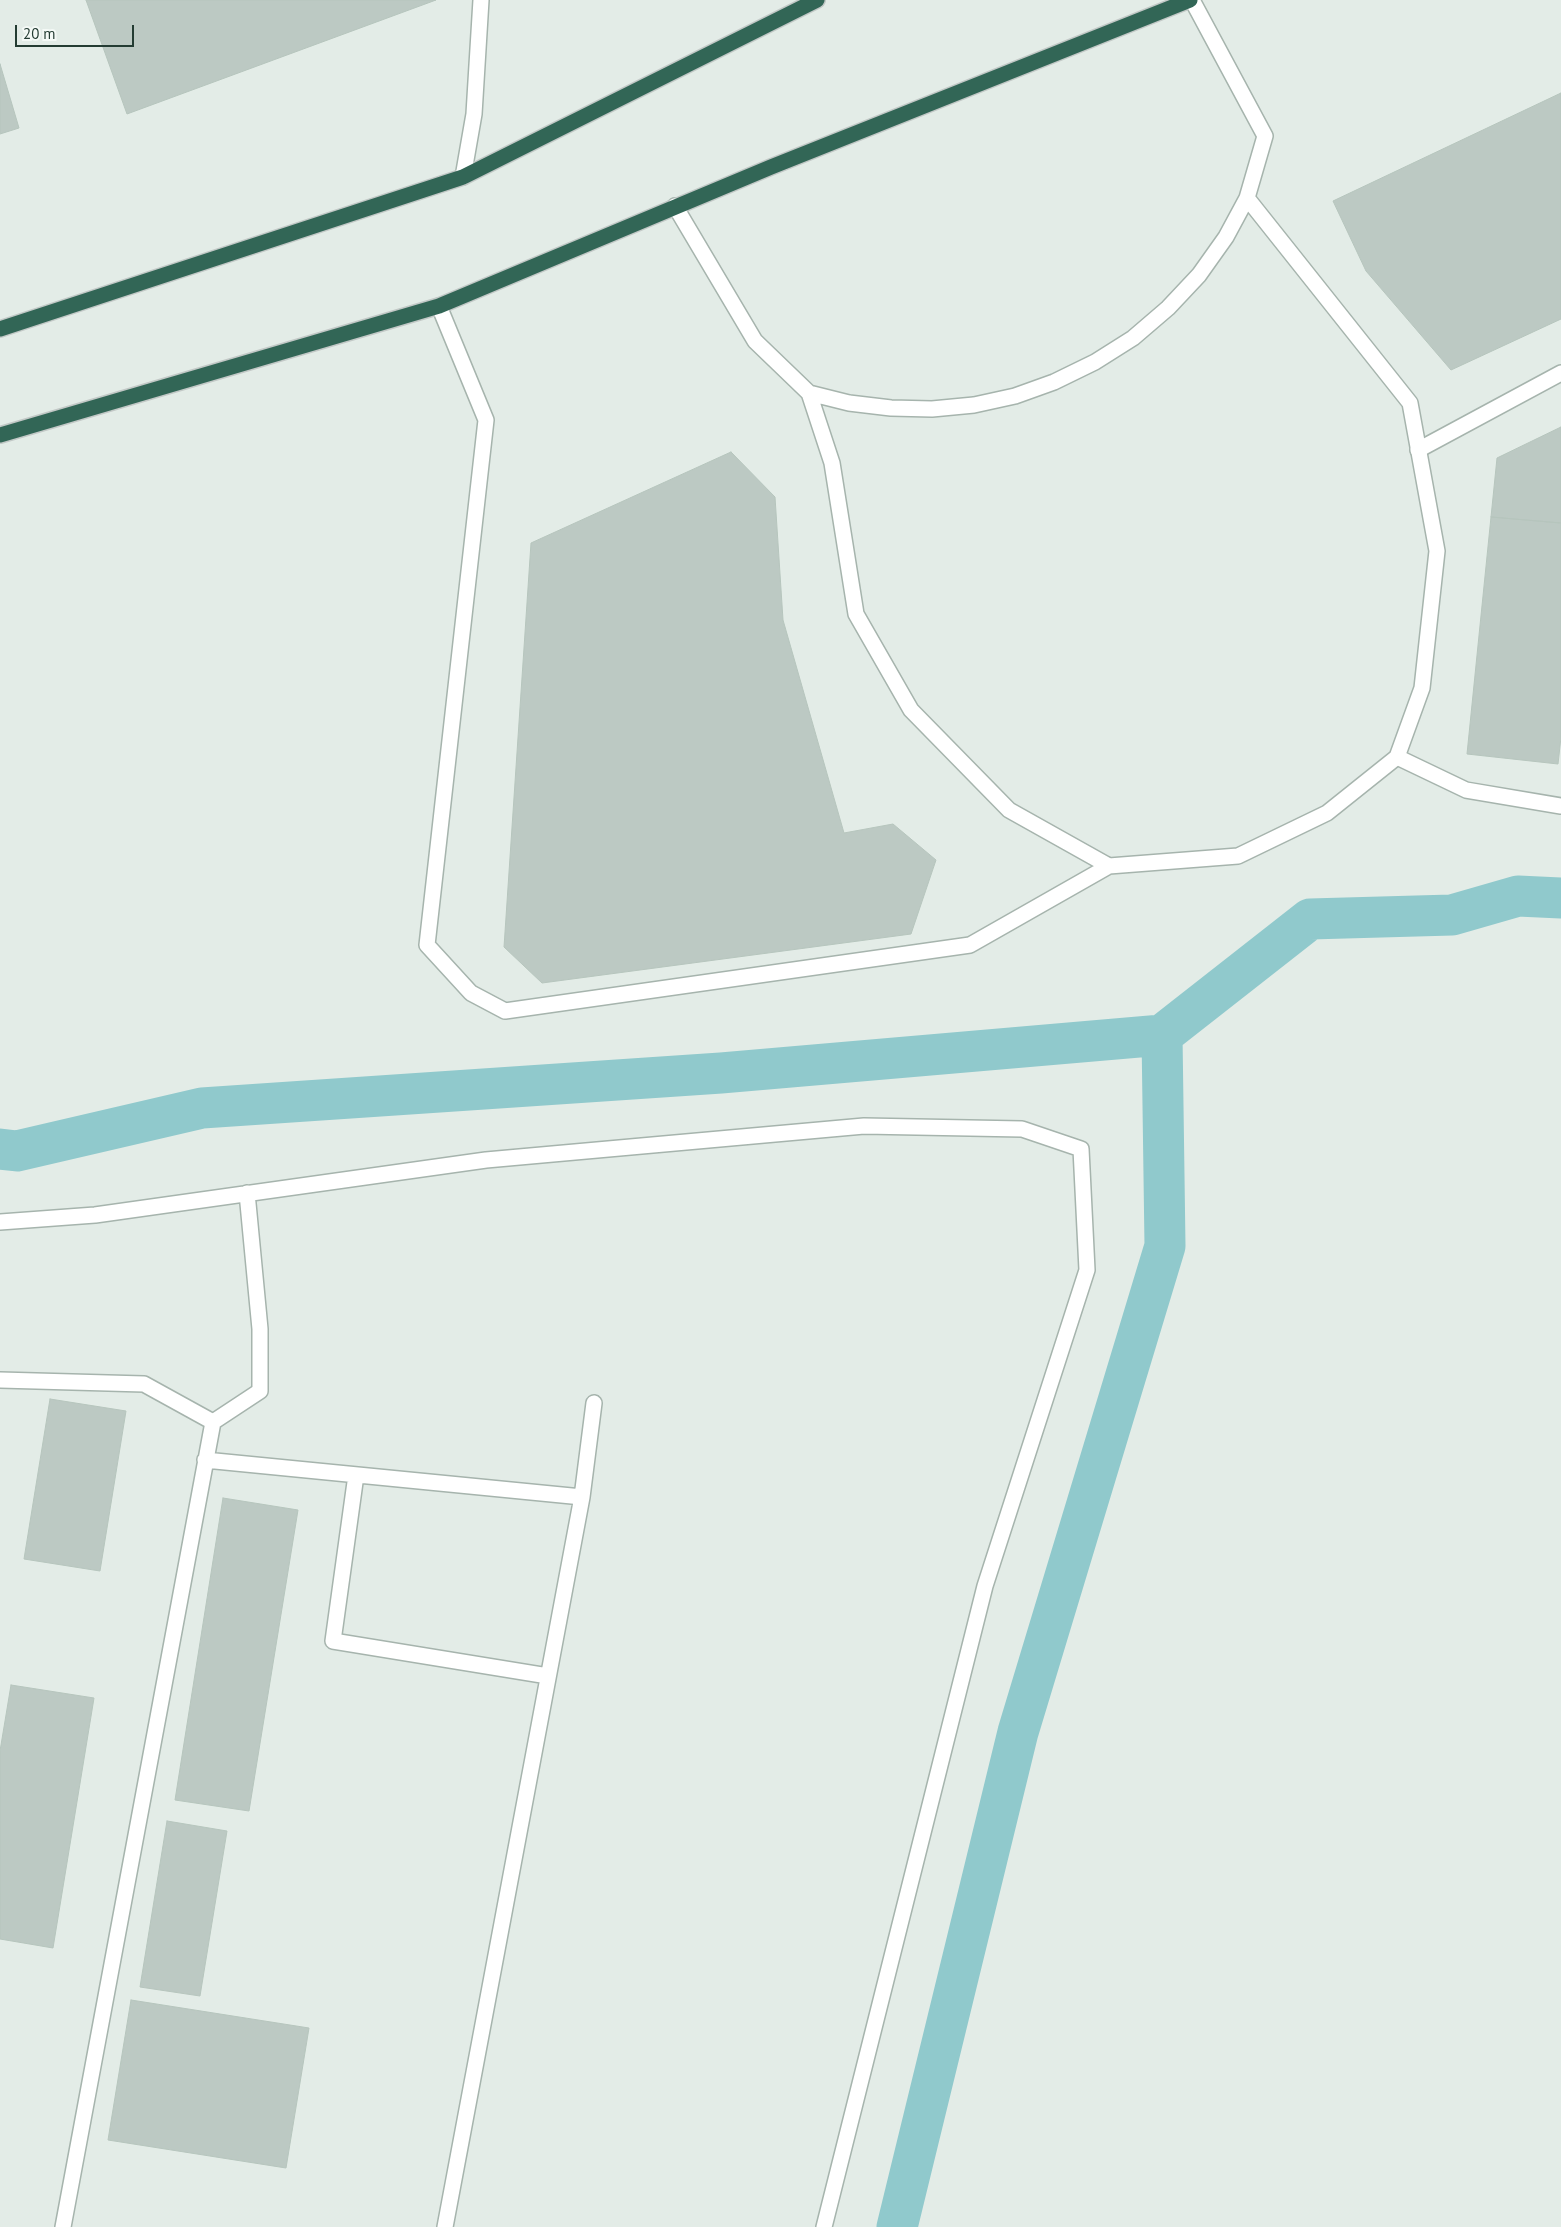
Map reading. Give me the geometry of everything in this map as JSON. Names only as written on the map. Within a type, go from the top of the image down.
[{"type":"highway","points":[[0,329],[463,177],[818,0]]},
{"type":"highway","points":[[0,435],[439,306],[675,206],[1191,0]]},
{"type":"street","points":[[463,177],[474,114],[481,0]]},
{"type":"street","points":[[809,393],[849,403],[883,407],[932,409],[982,403],[1015,396],[1054,382],[1095,362],[1134,338],[1168,308],[1199,275],[1226,237],[1247,198],[1265,136],[1191,0]]},
{"type":"street","points":[[439,306],[486,420],[427,944],[472,993],[506,1011],[970,945],[1109,866],[1238,856],[1327,813],[1397,757],[1422,688],[1437,550],[1410,403],[1247,198]]},
{"type":"street","points":[[675,206],[755,341],[809,393],[832,463],[856,614],[911,710],[1009,810],[1109,866]]},
{"type":"street","points":[[1418,450],[1561,373]]},
{"type":"street","points":[[1397,757],[1466,790],[1561,806]]},
{"type":"street","points":[[0,1222],[94,1215],[486,1160],[864,1126],[1022,1129],[1081,1149],[1087,1270],[985,1586],[824,2227]]},
{"type":"street","points":[[63,2227],[213,1422],[260,1391],[260,1329],[247,1193]]},
{"type":"street","points":[[0,1380],[144,1384],[213,1422]]},
{"type":"street","points":[[445,2227],[582,1497],[594,1403]]},
{"type":"street","points":[[205,1460],[582,1497]]},
{"type":"street","points":[[356,1475],[333,1641],[548,1676]]},
{"type":"building","points":[[86,0],[436,0],[127,114]]},
{"type":"building","points":[[0,64],[19,128],[0,134]]},
{"type":"building","points":[[1561,93],[1561,319],[1451,370],[1366,271],[1333,201]]},
{"type":"building","points":[[1561,427],[1561,523],[1491,517],[1497,458]]},
{"type":"building","points":[[731,452],[775,497],[783,620],[844,833],[893,824],[936,860],[911,934],[542,983],[504,947],[531,543]]},
{"type":"building","points":[[1491,517],[1561,523],[1561,737],[1558,764],[1467,754]]},
{"type":"building","points":[[50,1399],[126,1411],[100,1571],[24,1559]]},
{"type":"building","points":[[223,1498],[298,1510],[249,1811],[175,1800]]},
{"type":"building","points":[[11,1685],[94,1698],[53,1948],[0,1939],[0,1751]]},
{"type":"building","points":[[167,1821],[227,1831],[200,1996],[140,1987]]},
{"type":"building","points":[[131,2000],[309,2028],[286,2168],[108,2140]]},
{"type":"waterway","points":[[0,1149],[17,1151],[202,1108],[721,1073],[1162,1035],[1310,919],[1452,915],[1518,896],[1561,898]]},
{"type":"waterway","points":[[897,2227],[1018,1732],[1165,1246],[1162,1035]]}]
